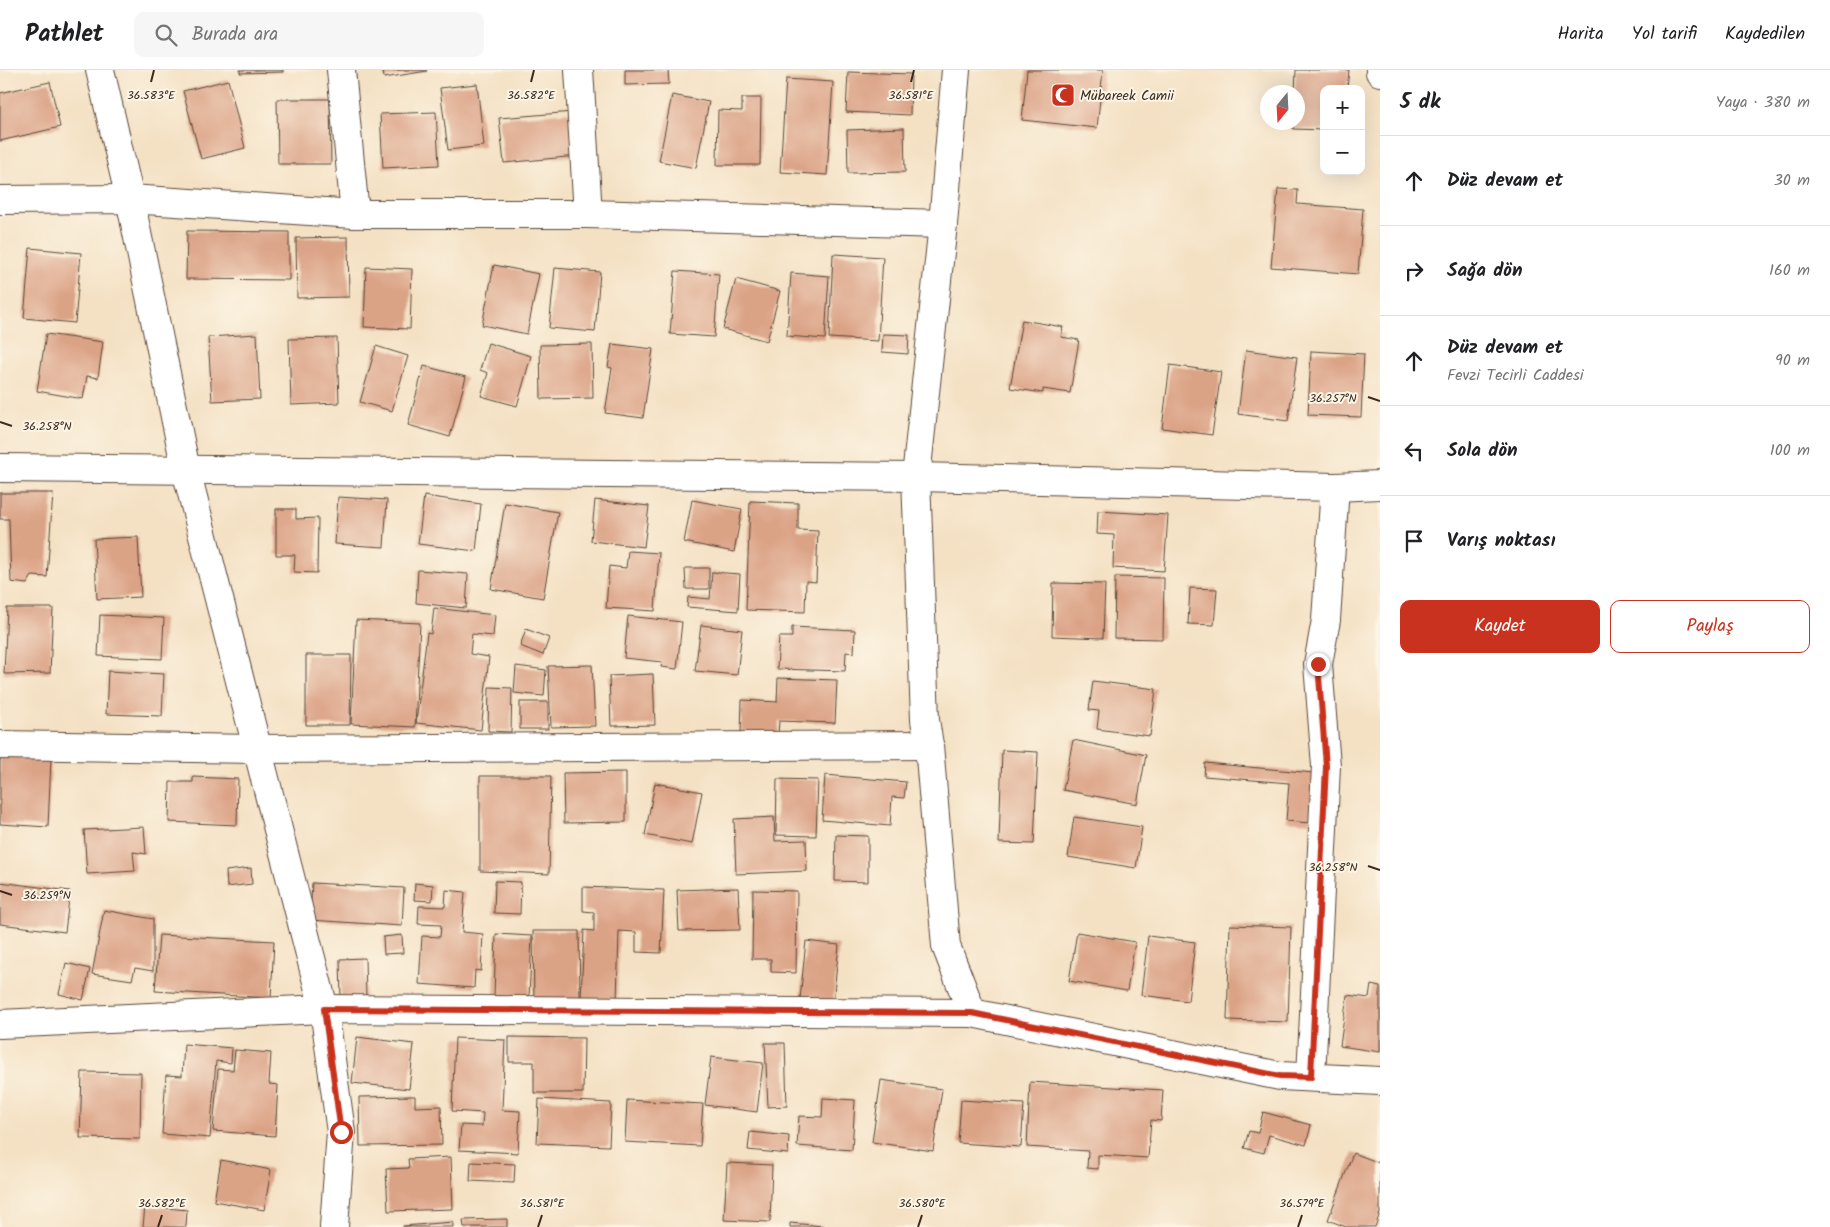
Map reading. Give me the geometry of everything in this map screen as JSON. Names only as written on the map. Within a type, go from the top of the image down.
[{"type":"street","points":[[100,70],[130,199],[186,470],[324,1009],[341,1132],[334,1227]]},
{"type":"street","points":[[341,70],[355,214]]},
{"type":"street","points":[[580,70],[588,214]]},
{"type":"street","points":[[956,70],[943,224],[916,477],[925,720],[929,745],[946,946],[972,1013]]},
{"type":"street","points":[[0,200],[130,199],[355,214],[588,214],[943,224]]},
{"type":"street","points":[[0,468],[916,477],[1335,487],[1380,485]]},
{"type":"street","points":[[1311,1077],[1326,766],[1318,664],[1326,620],[1335,487]]},
{"type":"street","points":[[0,745],[256,749],[929,745]]},
{"type":"street","points":[[0,1024],[324,1009],[972,1013],[1280,1076],[1368,1080],[1380,1100]]},
{"type":"building","points":[[240,70],[283,70],[283,72],[240,73]]},
{"type":"building","points":[[383,70],[426,70],[427,71],[384,78]]},
{"type":"building","points":[[625,70],[668,70],[669,84],[625,85]]},
{"type":"building","name":"Mübareek Camii","points":[[1027,70],[1103,70],[1097,128],[1022,120]]},
{"type":"building","points":[[1296,70],[1349,70],[1347,85],[1320,85],[1320,130],[1305,129],[1305,85],[1295,85]]},
{"type":"building","points":[[848,72],[911,74],[910,115],[846,112]]},
{"type":"building","points":[[786,79],[833,82],[827,175],[780,172]]},
{"type":"building","points":[[228,80],[245,148],[201,159],[183,91]]},
{"type":"building","points":[[50,82],[60,127],[0,141],[0,93]]},
{"type":"building","points":[[477,84],[484,146],[448,150],[440,88]]},
{"type":"building","points":[[672,95],[709,102],[696,168],[659,161]]},
{"type":"building","points":[[742,98],[761,98],[760,165],[717,165],[718,110],[742,111]]},
{"type":"building","points":[[277,99],[330,99],[331,164],[278,164]]},
{"type":"building","points":[[436,112],[439,165],[383,168],[380,114]]},
{"type":"building","points":[[573,112],[577,156],[504,163],[499,118]]},
{"type":"building","points":[[904,128],[905,172],[848,173],[847,130]]},
{"type":"building","points":[[1278,189],[1298,190],[1297,204],[1363,209],[1358,274],[1271,267]]},
{"type":"building","points":[[187,231],[289,232],[289,280],[186,279]]},
{"type":"building","points":[[348,237],[349,297],[297,298],[296,238]]},
{"type":"building","points":[[30,248],[81,253],[75,323],[24,318]]},
{"type":"building","points":[[833,254],[883,257],[878,341],[829,338]]},
{"type":"building","points":[[494,265],[539,274],[527,334],[482,325]]},
{"type":"building","points":[[366,267],[412,269],[410,329],[364,327]]},
{"type":"building","points":[[555,268],[600,272],[595,332],[549,328]]},
{"type":"building","points":[[675,271],[719,274],[714,337],[670,334]]},
{"type":"building","points":[[791,273],[829,276],[825,339],[787,336]]},
{"type":"building","points":[[736,279],[780,291],[767,341],[723,329]]},
{"type":"building","points":[[1022,320],[1063,327],[1061,337],[1079,340],[1070,393],[1043,389],[1043,393],[1010,388]]},
{"type":"building","points":[[46,334],[103,342],[98,378],[87,376],[83,399],[37,391]]},
{"type":"building","points":[[257,334],[260,399],[212,401],[208,337]]},
{"type":"building","points":[[883,334],[909,335],[908,354],[882,352]]},
{"type":"building","points":[[337,338],[339,403],[291,405],[289,339]]},
{"type":"building","points":[[488,343],[531,356],[517,406],[481,396],[488,373],[480,370]]},
{"type":"building","points":[[592,344],[593,398],[541,399],[540,345]]},
{"type":"building","points":[[612,344],[653,349],[643,418],[605,413],[612,368],[608,367]]},
{"type":"building","points":[[376,346],[408,356],[392,411],[360,402]]},
{"type":"building","points":[[1246,350],[1297,357],[1288,421],[1238,414]]},
{"type":"building","points":[[1311,351],[1364,354],[1361,417],[1308,415]]},
{"type":"building","points":[[1170,365],[1221,372],[1212,435],[1162,428]]},
{"type":"building","points":[[424,366],[466,377],[450,437],[408,425]]},
{"type":"building","points":[[0,493],[53,493],[47,577],[32,576],[27,584],[11,582],[9,519],[0,519]]},
{"type":"building","points":[[424,496],[481,504],[476,551],[418,544]]},
{"type":"building","points":[[338,497],[387,500],[384,547],[335,544]]},
{"type":"building","points":[[595,500],[649,506],[644,547],[591,541]]},
{"type":"building","points":[[692,500],[742,509],[734,552],[684,542]]},
{"type":"building","points":[[750,501],[798,503],[798,530],[818,531],[816,582],[806,581],[805,612],[746,610]]},
{"type":"building","points":[[505,503],[558,512],[543,598],[491,589]]},
{"type":"building","points":[[276,509],[296,509],[296,519],[318,518],[317,573],[294,572],[295,555],[276,555]]},
{"type":"building","points":[[1098,511],[1168,515],[1164,571],[1113,568],[1114,535],[1097,534]]},
{"type":"building","points":[[138,537],[141,597],[97,599],[94,539]]},
{"type":"building","points":[[628,551],[659,553],[655,611],[606,608],[609,566],[626,568]]},
{"type":"building","points":[[685,568],[709,568],[709,589],[686,589]]},
{"type":"building","points":[[418,570],[468,574],[466,608],[416,603]]},
{"type":"building","points":[[712,572],[740,574],[738,611],[687,607],[688,597],[710,599]]},
{"type":"building","points":[[1115,577],[1164,578],[1163,639],[1114,638]]},
{"type":"building","points":[[1053,583],[1105,584],[1103,638],[1052,636]]},
{"type":"building","points":[[1190,588],[1217,589],[1214,625],[1188,624]]},
{"type":"building","points":[[7,608],[53,608],[50,673],[4,674]]},
{"type":"building","points":[[434,608],[495,615],[493,636],[472,634],[470,654],[489,657],[481,730],[416,723],[427,633],[431,634]]},
{"type":"building","points":[[100,615],[164,618],[162,659],[98,656]]},
{"type":"building","points":[[628,616],[682,622],[677,669],[661,667],[662,662],[624,658]]},
{"type":"building","points":[[356,620],[420,623],[415,727],[351,724]]},
{"type":"building","points":[[701,625],[742,630],[737,675],[695,671]]},
{"type":"building","points":[[792,627],[855,630],[854,653],[846,652],[845,671],[777,669],[779,637],[792,637]]},
{"type":"building","points":[[526,629],[549,638],[543,655],[520,646]]},
{"type":"building","points":[[306,655],[351,655],[350,725],[306,725]]},
{"type":"building","points":[[592,665],[595,726],[551,727],[548,666]]},
{"type":"building","points":[[516,666],[546,670],[544,696],[514,693]]},
{"type":"building","points":[[108,671],[164,674],[162,716],[106,714]]},
{"type":"building","points":[[653,674],[655,725],[611,726],[609,676]]},
{"type":"building","points":[[778,678],[837,680],[835,723],[779,721],[778,735],[741,733],[742,700],[777,702]]},
{"type":"building","points":[[1093,681],[1156,689],[1150,736],[1097,729],[1099,711],[1089,710]]},
{"type":"building","points":[[489,687],[512,688],[511,732],[488,731]]},
{"type":"building","points":[[520,702],[548,702],[548,729],[520,729]]},
{"type":"building","points":[[1073,740],[1146,755],[1137,804],[1063,790]]},
{"type":"building","points":[[1002,750],[1038,752],[1034,844],[999,843]]},
{"type":"building","points":[[0,756],[51,759],[48,827],[0,824]]},
{"type":"building","points":[[1205,763],[1314,773],[1310,823],[1286,821],[1289,783],[1204,776]]},
{"type":"building","points":[[626,772],[626,822],[564,823],[563,773]]},
{"type":"building","points":[[825,775],[906,782],[904,798],[892,797],[890,826],[822,820]]},
{"type":"building","points":[[480,776],[551,776],[549,874],[480,871]]},
{"type":"building","points":[[193,777],[238,779],[237,825],[169,822],[170,782],[193,782]]},
{"type":"building","points":[[777,779],[818,780],[816,836],[776,835]]},
{"type":"building","points":[[655,783],[702,792],[692,844],[645,835]]},
{"type":"building","points":[[774,817],[775,841],[806,840],[807,871],[736,874],[734,819]]},
{"type":"building","points":[[1074,817],[1142,827],[1136,868],[1068,857]]},
{"type":"building","points":[[144,827],[146,854],[133,852],[135,871],[87,874],[84,830]]},
{"type":"building","points":[[836,835],[868,836],[868,882],[835,881]]},
{"type":"building","points":[[251,868],[252,884],[227,887],[226,871]]},
{"type":"building","points":[[495,881],[521,882],[520,914],[494,913]]},
{"type":"building","points":[[0,882],[70,891],[65,932],[0,924]]},
{"type":"building","points":[[312,883],[404,888],[402,926],[310,920]]},
{"type":"building","points":[[415,883],[433,885],[432,901],[414,900]]},
{"type":"building","points":[[583,887],[664,890],[661,953],[636,952],[636,932],[619,931],[617,1000],[581,999],[584,930],[594,931],[594,912],[583,911]]},
{"type":"building","points":[[738,888],[740,930],[679,931],[677,890]]},
{"type":"building","points":[[446,890],[465,892],[462,932],[483,934],[481,971],[475,970],[474,988],[419,984],[422,936],[440,937],[441,925],[418,924],[419,906],[445,907]]},
{"type":"building","points":[[753,890],[797,891],[796,973],[771,972],[771,959],[752,959]]},
{"type":"building","points":[[104,910],[153,919],[153,971],[135,968],[132,980],[92,974]]},
{"type":"building","points":[[1230,925],[1291,927],[1288,1022],[1227,1020]]},
{"type":"building","points":[[533,931],[579,931],[580,1000],[534,1001]]},
{"type":"building","points":[[1077,932],[1135,942],[1127,991],[1069,981]]},
{"type":"building","points":[[496,934],[532,936],[529,997],[494,996]]},
{"type":"building","points":[[159,935],[274,941],[271,998],[155,991]]},
{"type":"building","points":[[402,935],[403,953],[384,954],[383,937]]},
{"type":"building","points":[[1148,936],[1195,942],[1188,1001],[1141,995]]},
{"type":"building","points":[[806,941],[839,945],[833,1003],[800,999]]},
{"type":"building","points":[[365,958],[366,998],[341,999],[340,959]]},
{"type":"building","points":[[66,963],[90,969],[83,1000],[59,994]]},
{"type":"building","points":[[1371,985],[1380,987],[1380,1052],[1340,1046],[1347,995],[1369,998]]},
{"type":"building","points":[[357,1037],[414,1044],[409,1089],[352,1083]]},
{"type":"building","points":[[509,1037],[584,1038],[583,1093],[534,1093],[534,1062],[509,1062]]},
{"type":"building","points":[[455,1038],[505,1040],[502,1110],[520,1111],[518,1153],[459,1150],[461,1125],[482,1126],[483,1113],[452,1111]]},
{"type":"building","points":[[765,1043],[785,1043],[787,1106],[768,1107]]},
{"type":"building","points":[[184,1044],[232,1048],[231,1063],[216,1061],[210,1138],[162,1134],[166,1075],[182,1076]]},
{"type":"building","points":[[235,1050],[271,1053],[269,1084],[278,1085],[275,1136],[213,1131],[218,1069],[233,1070]]},
{"type":"building","points":[[711,1057],[763,1063],[757,1112],[705,1105]]},
{"type":"building","points":[[82,1072],[141,1073],[140,1139],[80,1138]]},
{"type":"building","points":[[881,1080],[942,1089],[933,1151],[872,1142]]},
{"type":"building","points":[[1030,1082],[1163,1090],[1161,1121],[1151,1120],[1148,1158],[1098,1155],[1098,1169],[1087,1168],[1088,1151],[1027,1147]]},
{"type":"building","points":[[415,1096],[415,1107],[441,1106],[442,1145],[360,1146],[359,1097]]},
{"type":"building","points":[[823,1098],[855,1100],[852,1150],[797,1146],[799,1116],[822,1117]]},
{"type":"building","points":[[539,1099],[611,1103],[609,1146],[537,1143]]},
{"type":"building","points":[[627,1100],[703,1104],[700,1146],[625,1142]]},
{"type":"building","points":[[961,1100],[1024,1104],[1021,1147],[958,1143]]},
{"type":"building","points":[[1263,1112],[1311,1125],[1306,1145],[1269,1135],[1264,1153],[1244,1148],[1249,1131],[1258,1133]]},
{"type":"building","points":[[750,1132],[789,1136],[788,1154],[748,1150]]},
{"type":"building","points":[[1353,1153],[1380,1163],[1380,1213],[1375,1227],[1346,1227],[1328,1220]]},
{"type":"building","points":[[451,1157],[453,1209],[388,1211],[386,1169],[409,1168],[408,1159]]},
{"type":"building","points":[[221,1160],[271,1170],[264,1210],[214,1201]]},
{"type":"building","points":[[471,1162],[515,1164],[514,1183],[470,1181]]},
{"type":"building","points":[[727,1163],[772,1165],[770,1222],[724,1220]]},
{"type":"building","points":[[145,1206],[187,1210],[186,1227],[143,1227]]},
{"type":"building","points":[[507,1219],[507,1227],[464,1227],[463,1220]]},
{"type":"building","points":[[453,1222],[453,1227],[403,1227],[403,1226]]},
{"type":"building","points":[[790,1223],[823,1226],[823,1227],[790,1227]]},
{"type":"place","name":"Mübareek Camii","points":[[1063,95]]},
{"type":"route","points":[[341,1132],[324,1009],[972,1013],[1280,1076],[1311,1077],[1326,766],[1318,664]]}]
